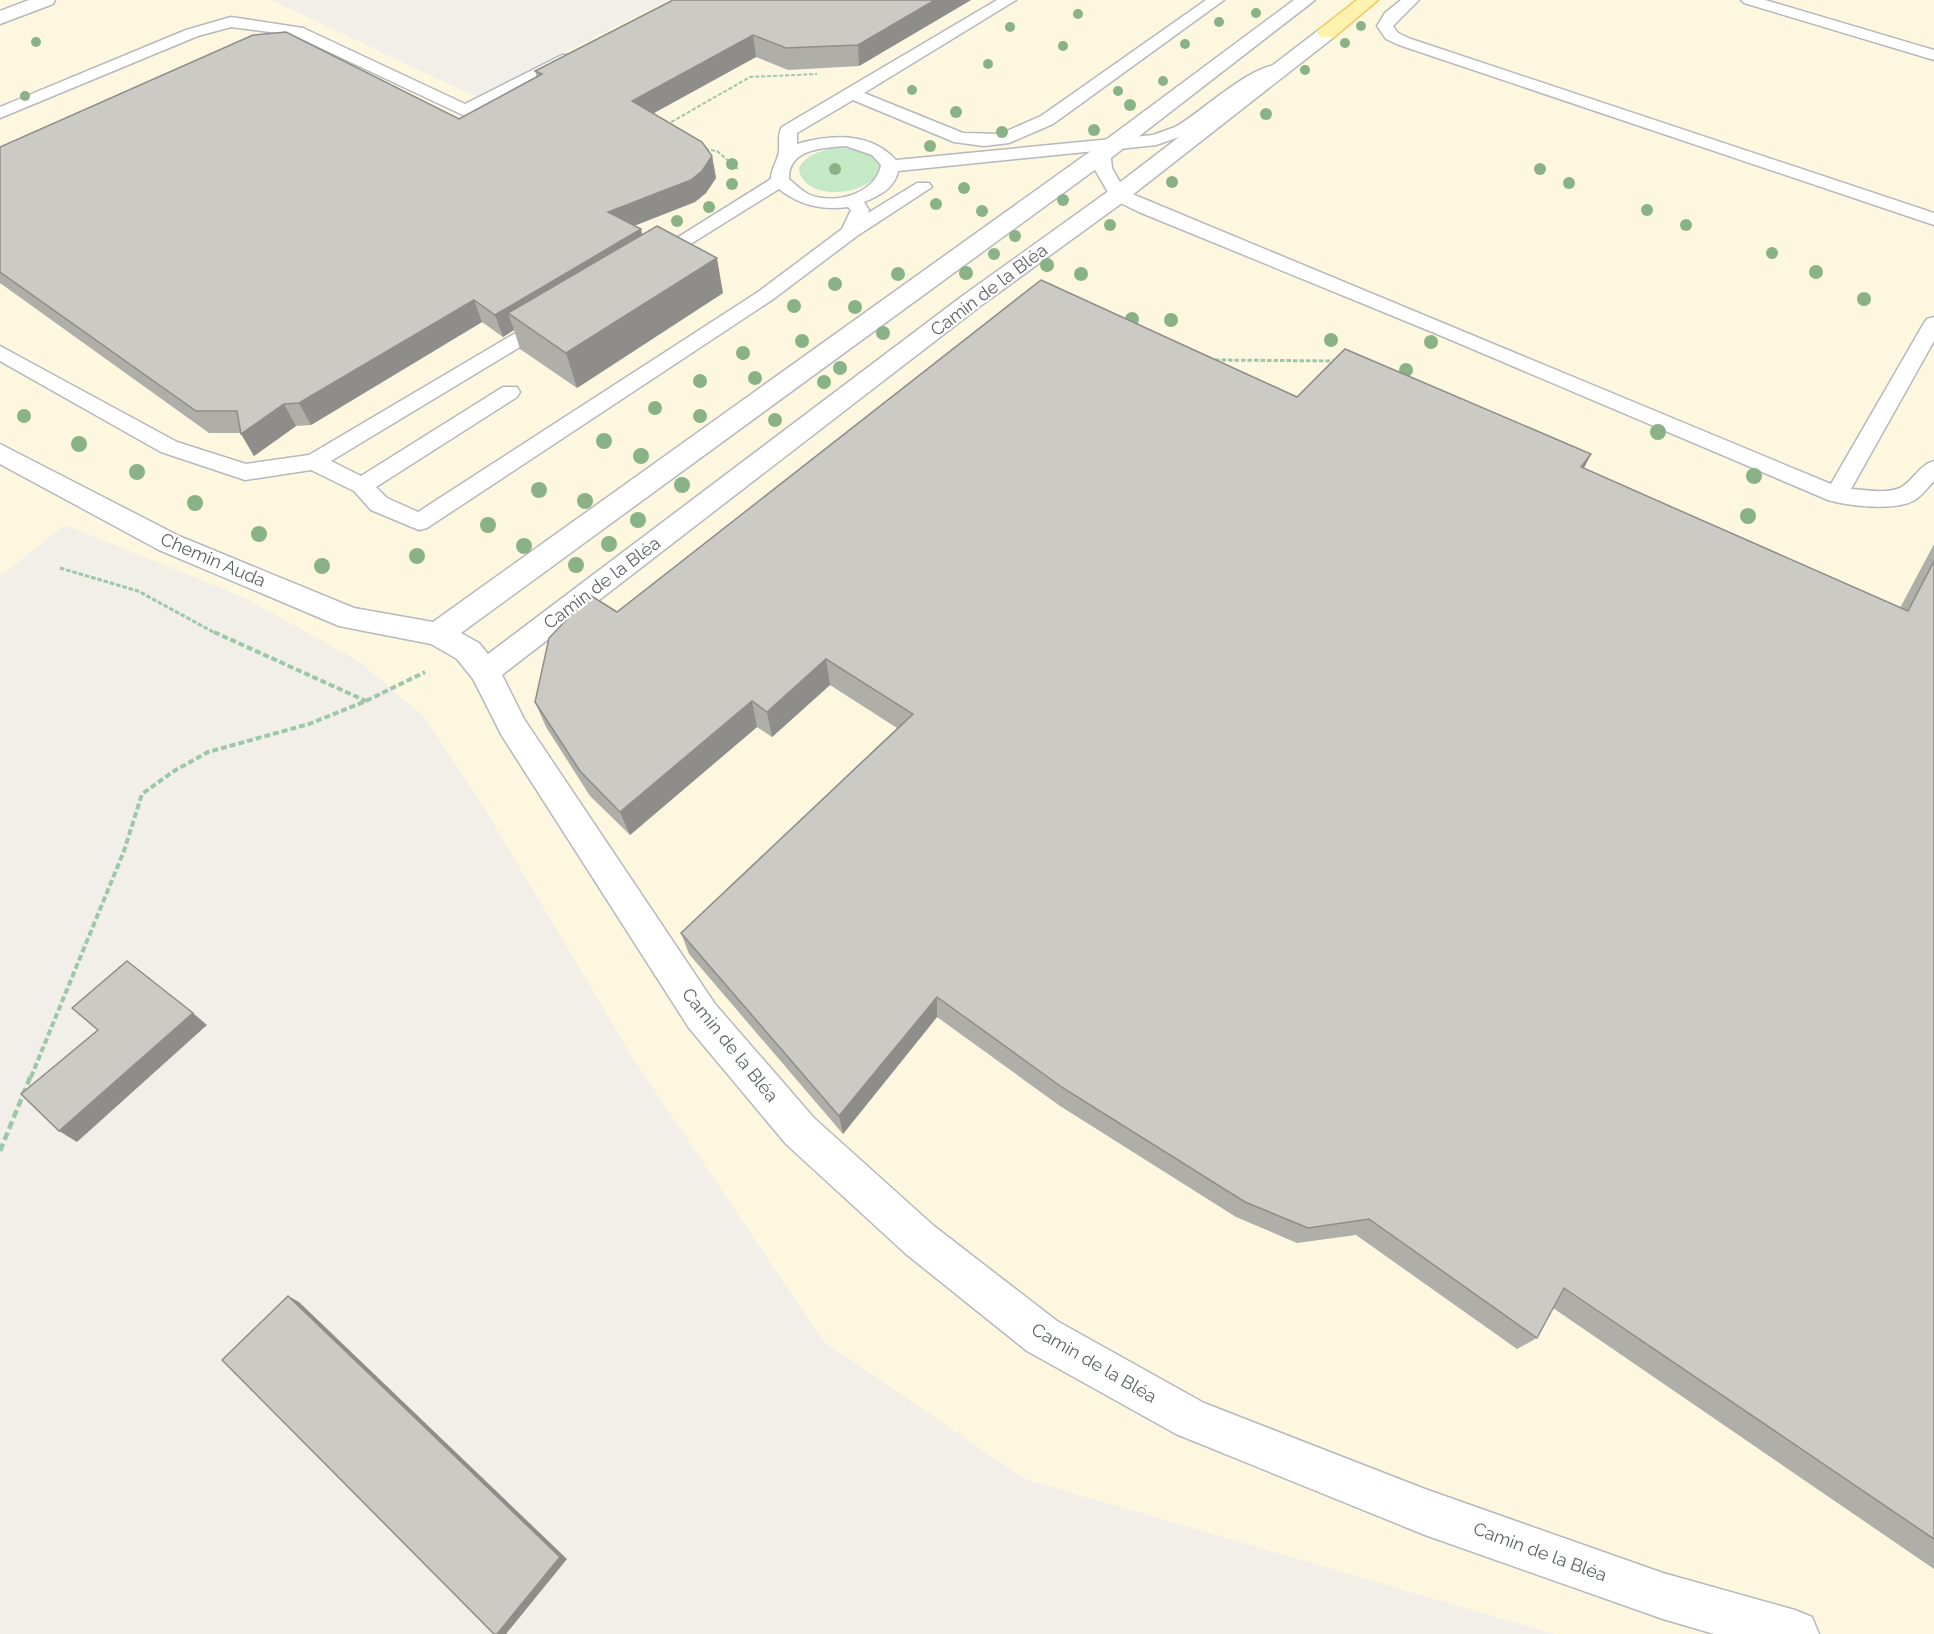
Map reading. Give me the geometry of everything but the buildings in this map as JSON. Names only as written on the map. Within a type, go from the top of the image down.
[{"type":"main road","points":[[1327,33],[1369,0]]},
{"type":"street","points":[[0,18],[46,0]]},
{"type":"street","points":[[438,634],[1108,149],[1306,0]]},
{"type":"street","name":"Camin de la Bléa","points":[[1327,33],[1118,195],[477,662],[513,727],[702,1016],[800,1131],[920,1240],[1042,1336],[1191,1419],[1414,1507],[1663,1596],[1795,1634]]},
{"type":"street","name":"Chemin Auda","points":[[0,453],[169,543],[349,618],[438,634],[477,662]]},
{"type":"lane","points":[[788,155],[788,131],[1008,0]]},
{"type":"lane","points":[[851,93],[960,138],[1003,139],[1047,120],[1216,0]]},
{"type":"lane","points":[[1411,0],[1391,16],[1385,26],[1392,36],[1405,42],[1934,219]]},
{"type":"lane","points":[[1749,0],[1934,55]]},
{"type":"lane","points":[[0,113],[192,33],[231,22],[297,31],[465,111],[578,53]]},
{"type":"lane","points":[[891,166],[1108,149],[1156,140],[1182,130],[1238,88],[1281,69]]},
{"type":"lane","points":[[847,141],[876,149],[886,157],[891,166],[891,176],[884,186],[871,195],[853,201],[835,203],[808,200],[788,190],[780,181],[781,165],[788,155],[813,144],[847,141]]},
{"type":"lane","points":[[1108,149],[1103,168],[1118,195],[1836,495],[1874,500],[1906,495],[1934,468]]},
{"type":"lane","points":[[637,269],[780,181]]},
{"type":"lane","points":[[315,462],[362,486],[379,504],[419,522],[765,296],[850,232],[924,187]]},
{"type":"lane","points":[[850,232],[860,210],[853,201]]},
{"type":"lane","points":[[0,352],[170,447],[245,472],[315,462],[567,311]]},
{"type":"lane","points":[[1836,495],[1934,323]]},
{"type":"lane","points":[[362,486],[510,392]]},
{"type":"path","points":[[1206,356],[1216,361],[1335,359],[1345,364]]},
{"type":"path","points":[[60,568],[138,591],[218,634],[366,701]]},
{"type":"path","points":[[0,1151],[124,851],[142,794],[174,771],[208,752],[309,724],[366,701],[477,662]]},
{"type":"shaded area","points":[[0,0],[271,0],[476,97],[668,0],[1934,0],[1934,1634],[1554,1634],[1025,1479],[823,1341],[633,1058],[483,806],[425,718],[360,662],[243,597],[65,525],[0,576]]},
{"type":"green space","points":[[835,148],[855,149],[867,153],[873,157],[880,168],[874,178],[851,190],[823,191],[811,187],[803,179],[799,168],[802,163],[810,156]]}]
